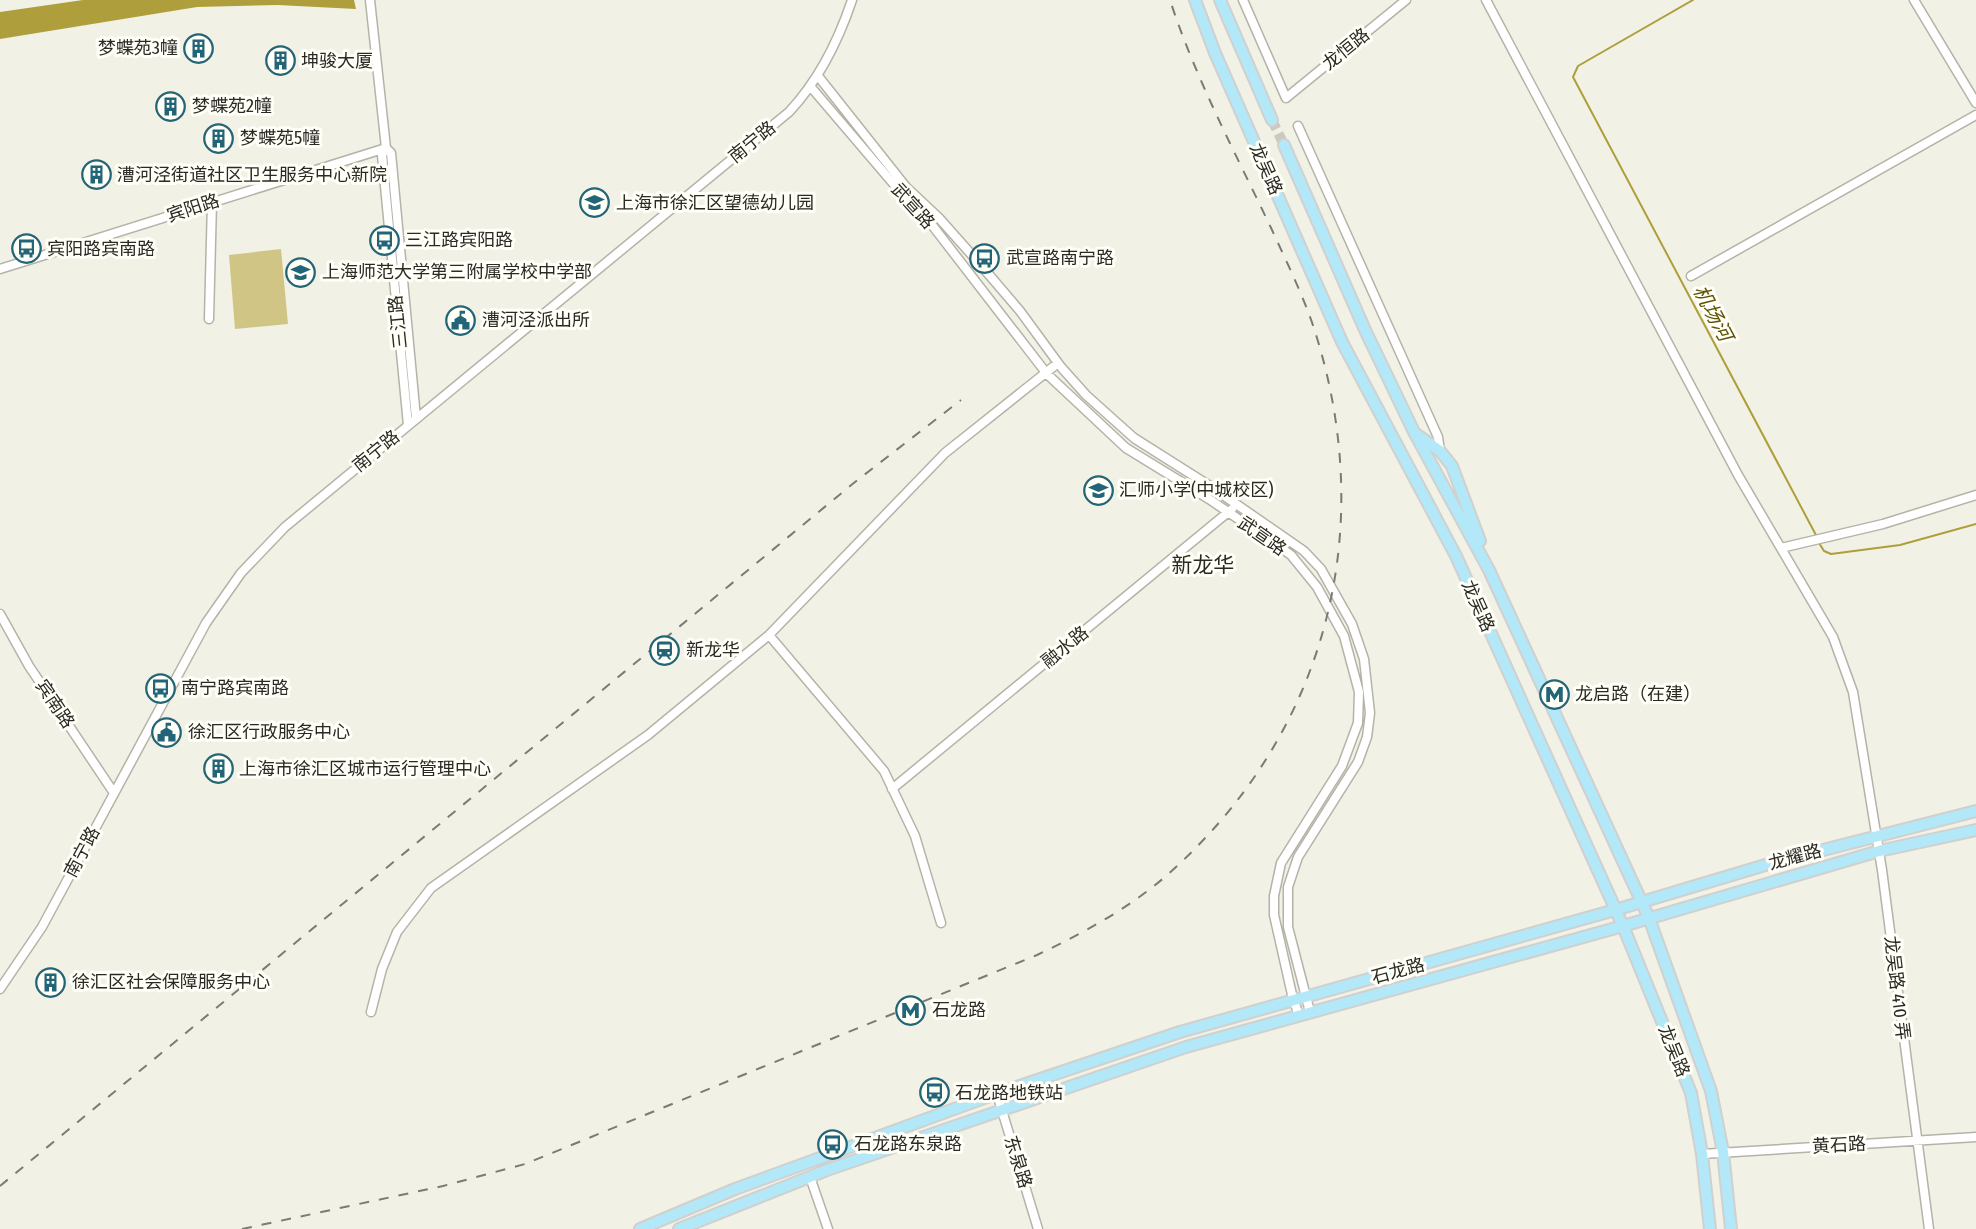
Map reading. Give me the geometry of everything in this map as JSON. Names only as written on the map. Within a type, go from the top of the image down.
[{"type":"main road","name":"龙吴路","points":[[1195,0],[1215,53],[1342,342],[1456,556],[1623,926],[1691,1093],[1702,1154],[1710,1229]]},
{"type":"main road","name":"龙吴路","points":[[1220,0],[1272,120]]},
{"type":"main road","name":"龙吴路","points":[[1284,146],[1365,330],[1414,432],[1489,570],[1649,918],[1712,1091],[1723,1152],[1731,1229]]},
{"type":"main road","points":[[1414,432],[1440,451],[1452,466],[1489,570]]},
{"type":"main road","name":"龙耀路","points":[[1615,910],[1877,835],[1976,811]]},
{"type":"main road","name":"龙耀路","points":[[1623,926],[1879,851],[1976,830]]},
{"type":"main road","name":"石龙路","points":[[640,1229],[735,1189],[1118,1052],[1293,999],[1615,910]]},
{"type":"main road","name":"石龙路","points":[[679,1229],[810,1177],[1124,1067],[1304,1013],[1623,926]]},
{"type":"street","name":"三江路","points":[[370,0],[386,148],[382,155],[408,425]]},
{"type":"street","name":"南宁路","points":[[0,989],[42,927],[207,623],[241,573],[285,527],[789,112],[818,76],[838,38],[852,0]]},
{"type":"street","name":"龙恒路","points":[[1243,0],[1286,98],[1406,0]]},
{"type":"street","name":"龙吴路 410 弄","points":[[1486,0],[1738,475],[1833,637],[1853,692],[1877,835],[1929,1229]]},
{"type":"street","points":[[1914,0],[1976,103]]},
{"type":"street","points":[[818,76],[906,187],[939,218],[1020,311],[1058,363],[1116,425],[1290,540],[1321,569],[1352,624],[1364,659],[1370,712],[1367,737],[1358,762],[1298,857],[1288,887],[1288,927],[1305,996],[1304,1013]]},
{"type":"street","name":"武宣路","points":[[810,86],[909,202],[932,225],[1047,374],[1126,448],[1291,555],[1317,587],[1344,636],[1359,692],[1358,723],[1351,747],[1281,863],[1274,896],[1274,915],[1293,999],[1304,1013]]},
{"type":"street","points":[[1691,276],[1976,114]]},
{"type":"street","points":[[1298,126],[1438,437],[1440,451]]},
{"type":"street","name":"三江路","points":[[386,148],[391,153],[416,418]]},
{"type":"street","name":"宾阳路","points":[[0,269],[386,148]]},
{"type":"street","points":[[209,319],[212,202]]},
{"type":"street","points":[[371,1012],[381,969],[398,932],[431,888],[648,735],[769,635],[945,453],[1058,363]]},
{"type":"street","points":[[1781,548],[1894,521],[1976,495]]},
{"type":"street","name":"融水路","points":[[892,789],[1229,513],[1237,504]]},
{"type":"street","name":"宾南路","points":[[0,614],[29,666],[114,793]]},
{"type":"street","points":[[769,635],[884,771],[915,836],[941,923]]},
{"type":"street","name":"东泉路","points":[[997,1094],[1038,1229]]},
{"type":"street","name":"黄石路","points":[[1702,1154],[1976,1137]]},
{"type":"street","points":[[810,1177],[828,1229]]},
{"type":"shaded area","points":[[83,0],[354,0],[356,9],[278,5],[197,7],[0,39],[0,12]]},
{"type":"shaded area","points":[[281,249],[288,324],[235,329],[229,255]]},
{"type":"waterway","name":"机场河","points":[[1693,0],[1578,66],[1573,77],[1817,537]]},
{"type":"waterway","name":"机场河","points":[[1819,543],[1824,551],[1831,554],[1900,545],[1976,524]]},
{"type":"tunnel","points":[[1272,120],[1284,145]]},
{"type":"railway","points":[[242,1229],[443,1186],[525,1164],[1037,955],[1121,910],[1166,876],[1220,821],[1264,762],[1299,698],[1323,630],[1337,560],[1341,487],[1334,413],[1313,324],[1272,230],[1204,88],[1170,0]]},
{"type":"railway","points":[[0,1186],[855,482],[961,400]]},
{"type":"place","name":"梦蝶苑3幢","points":[[199,48]]},
{"type":"place","name":"坤骏大厦","points":[[280,61]]},
{"type":"place","name":"梦蝶苑2幢","points":[[171,106]]},
{"type":"place","name":"梦蝶苑5幢","points":[[219,138]]},
{"type":"place","name":"漕河泾街道社区卫生服务中心新院","points":[[96,175]]},
{"type":"place","name":"上海市徐汇区望德幼儿园","points":[[595,203]]},
{"type":"place","name":"三江路宾阳路","points":[[384,240]]},
{"type":"place","name":"宾阳路宾南路","points":[[26,249]]},
{"type":"place","name":"武宣路南宁路","points":[[985,258]]},
{"type":"place","name":"上海师范大学第三附属学校中学部","points":[[301,272]]},
{"type":"place","name":"漕河泾派出所","points":[[461,320]]},
{"type":"place","name":"汇师小学(中城校区)","points":[[1098,490]]},
{"type":"place","name":"新龙华","points":[[665,650]]},
{"type":"place","name":"南宁路宾南路","points":[[160,688]]},
{"type":"place","name":"龙启路（在建）","points":[[1554,694]]},
{"type":"place","name":"徐汇区行政服务中心","points":[[167,732]]},
{"type":"place","name":"上海市徐汇区城市运行管理中心","points":[[218,769]]},
{"type":"place","name":"徐汇区社会保障服务中心","points":[[51,982]]},
{"type":"place","name":"石龙路","points":[[911,1010]]},
{"type":"place","name":"石龙路地铁站","points":[[934,1093]]},
{"type":"place","name":"石龙路东泉路","points":[[833,1144]]},
{"type":"district","name":"新龙华","points":[[1203,565]]}]
